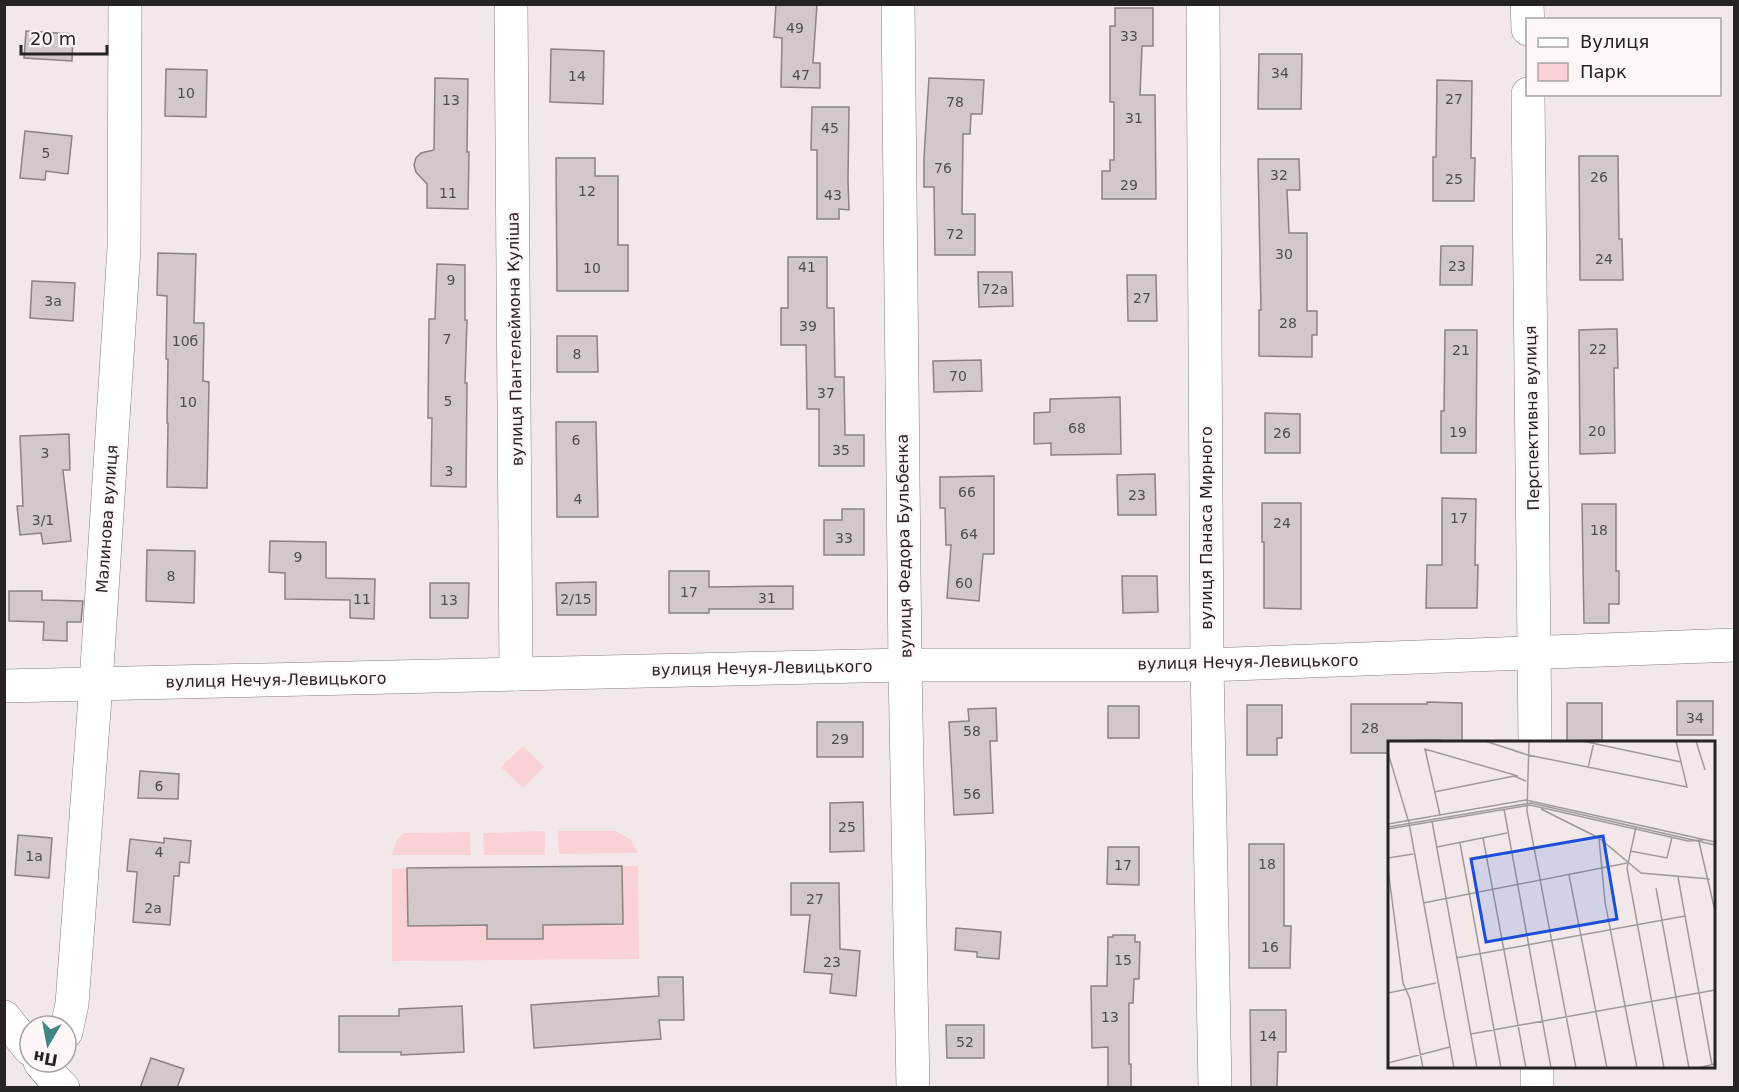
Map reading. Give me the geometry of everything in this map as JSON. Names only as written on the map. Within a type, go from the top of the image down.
[{"type":"street","name":"Малинова вулиця","points":[[70,1014],[96,684],[124,248],[125,4]]},
{"type":"street","name":"вулиця Пантелеймона Куліша","points":[[511,4],[516,674]]},
{"type":"street","name":"вулиця Федора Бульбенка","points":[[898,4],[905,664],[914,1088]]},
{"type":"street","name":"вулиця Панаса Мирного","points":[[1203,4],[1207,665],[1215,1088]]},
{"type":"street","name":"Перспективна вулиця","points":[[1528,96],[1535,741]]},
{"type":"street","name":"вулиця Нечуя-Левицького","points":[[4,686],[905,664],[1207,665],[1734,645]]},
{"type":"street","points":[[4,1017],[18,1034]]},
{"type":"street","points":[[1537,1068],[1537,1088]]},
{"type":"green space","points":[[523,746],[544,767],[523,788],[501,767]]},
{"type":"green space","points":[[545,831],[545,855],[484,855],[483,833]]},
{"type":"green space","points":[[558,831],[616,831],[631,840],[638,853],[559,854]]},
{"type":"green space","points":[[470,832],[471,855],[391,855],[398,838],[404,833]]},
{"type":"green space","points":[[622,866],[638,866],[639,959],[392,961],[392,869],[407,868],[408,926],[487,925],[487,939],[543,925],[622,924]]},
{"type":"building","points":[[776,4],[817,4],[813,63],[820,63],[820,88],[781,87],[782,38],[774,37]]},
{"type":"building","points":[[1115,8],[1153,8],[1153,46],[1142,46],[1140,95],[1155,95],[1156,199],[1102,199],[1102,171],[1110,171],[1110,160],[1114,160],[1114,102],[1110,102],[1110,26],[1115,26]]},
{"type":"building","points":[[26,31],[73,34],[72,61],[24,58]]},
{"type":"building","points":[[551,49],[604,51],[603,104],[550,102]]},
{"type":"building","points":[[1259,54],[1302,54],[1301,109],[1258,109]]},
{"type":"building","points":[[166,69],[207,70],[206,117],[165,116]]},
{"type":"building","points":[[435,78],[468,79],[468,209],[427,208],[427,184],[416,172],[414,165],[421,153],[434,150]]},
{"type":"building","points":[[929,78],[984,80],[982,114],[971,114],[970,134],[963,134],[962,214],[975,214],[975,255],[935,255],[934,187],[924,187]]},
{"type":"building","points":[[1437,80],[1472,81],[1471,158],[1475,158],[1474,201],[1433,201]]},
{"type":"building","points":[[812,107],[849,107],[849,210],[839,209],[839,219],[817,219],[817,150],[811,150]]},
{"type":"building","points":[[25,131],[72,136],[68,174],[46,171],[45,180],[20,178]]},
{"type":"building","points":[[1579,156],[1618,156],[1619,239],[1622,239],[1623,280],[1580,280]]},
{"type":"building","points":[[556,158],[595,158],[595,176],[618,176],[618,245],[628,245],[628,291],[557,291]]},
{"type":"building","points":[[1258,159],[1299,159],[1300,190],[1287,190],[1289,233],[1307,233],[1307,311],[1317,311],[1317,335],[1312,335],[1312,357],[1259,356],[1259,310],[1261,310]]},
{"type":"building","points":[[1441,246],[1473,246],[1472,285],[1440,285]]},
{"type":"building","points":[[158,253],[196,254],[194,323],[204,323],[203,381],[209,382],[207,488],[167,487],[167,296],[157,295]]},
{"type":"building","points":[[788,257],[827,257],[827,308],[834,308],[835,377],[844,377],[845,435],[864,435],[864,466],[819,466],[819,409],[807,409],[806,345],[781,345],[781,308],[788,308]]},
{"type":"building","points":[[437,264],[465,265],[466,487],[431,486],[432,418],[428,418],[429,319],[435,319]]},
{"type":"building","points":[[978,272],[1012,272],[1013,306],[979,307]]},
{"type":"building","points":[[1127,275],[1156,275],[1157,321],[1128,321]]},
{"type":"building","points":[[32,281],[75,283],[73,321],[30,318]]},
{"type":"building","points":[[1617,329],[1618,368],[1614,368],[1615,453],[1580,454],[1579,330]]},
{"type":"building","points":[[1445,330],[1477,330],[1476,453],[1441,453]]},
{"type":"building","points":[[557,336],[597,336],[598,372],[557,372]]},
{"type":"building","points":[[981,360],[982,391],[934,392],[933,361]]},
{"type":"building","points":[[1120,397],[1121,454],[1051,455],[1051,443],[1034,444],[1034,413],[1050,412],[1050,399]]},
{"type":"building","points":[[1265,413],[1300,414],[1300,453],[1265,453]]},
{"type":"building","points":[[556,422],[596,422],[598,517],[557,517]]},
{"type":"building","points":[[69,434],[70,470],[63,470],[71,541],[43,544],[41,533],[20,535],[17,506],[23,506],[20,436]]},
{"type":"building","points":[[1155,474],[1156,515],[1118,515],[1117,475]]},
{"type":"building","points":[[994,476],[994,554],[983,554],[979,601],[947,598],[951,545],[946,545],[945,508],[940,508],[940,477]]},
{"type":"building","points":[[1442,498],[1476,499],[1477,608],[1426,608],[1427,565],[1442,565]]},
{"type":"building","points":[[1262,503],[1301,503],[1301,609],[1264,608]]},
{"type":"building","points":[[1582,504],[1616,504],[1616,571],[1619,571],[1619,604],[1609,604],[1609,623],[1584,623]]},
{"type":"building","points":[[842,509],[864,509],[864,555],[824,555],[824,520],[842,520]]},
{"type":"building","points":[[270,541],[326,542],[326,578],[375,579],[374,619],[350,618],[350,600],[285,599],[285,573],[269,572]]},
{"type":"building","points":[[147,550],[195,551],[194,603],[146,601]]},
{"type":"building","points":[[669,571],[709,571],[709,587],[793,586],[793,609],[709,609],[709,613],[669,613]]},
{"type":"building","points":[[1122,576],[1157,576],[1158,612],[1123,613]]},
{"type":"building","points":[[596,582],[596,615],[557,615],[556,583]]},
{"type":"building","points":[[430,583],[469,583],[468,618],[430,618]]},
{"type":"building","points":[[9,591],[42,591],[42,600],[83,601],[81,622],[67,622],[67,641],[43,640],[44,622],[9,621]]},
{"type":"building","points":[[1677,701],[1713,701],[1713,735],[1677,735]]},
{"type":"building","points":[[1427,702],[1462,703],[1462,741],[1388,741],[1388,753],[1351,753],[1351,704],[1427,704]]},
{"type":"building","points":[[1567,703],[1602,703],[1602,740],[1567,741]]},
{"type":"building","points":[[1247,705],[1282,705],[1282,738],[1277,738],[1277,755],[1247,755]]},
{"type":"building","points":[[1108,706],[1139,706],[1139,738],[1108,738]]},
{"type":"building","points":[[996,708],[997,741],[990,741],[993,813],[954,815],[949,722],[969,721],[968,709]]},
{"type":"building","points":[[817,722],[863,722],[863,757],[817,757]]},
{"type":"building","points":[[140,771],[179,774],[178,799],[138,798]]},
{"type":"building","points":[[863,802],[864,851],[830,852],[830,803]]},
{"type":"building","points":[[18,835],[52,838],[49,878],[15,875]]},
{"type":"building","points":[[164,838],[191,841],[189,863],[180,862],[179,876],[174,876],[170,925],[133,922],[137,872],[127,871],[130,839],[164,843]]},
{"type":"building","points":[[1249,844],[1284,844],[1284,926],[1291,926],[1290,968],[1249,968]]},
{"type":"building","points":[[1108,847],[1139,847],[1139,885],[1107,884]]},
{"type":"building","points":[[622,866],[623,924],[543,925],[543,939],[487,939],[487,925],[408,926],[407,868]]},
{"type":"building","points":[[791,883],[839,883],[840,949],[860,951],[856,996],[830,993],[832,974],[804,972],[810,915],[791,915]]},
{"type":"building","points":[[956,928],[1001,932],[999,959],[977,957],[977,952],[955,950]]},
{"type":"building","points":[[1113,935],[1135,935],[1135,942],[1140,942],[1139,979],[1134,979],[1133,1003],[1129,1003],[1131,1088],[1108,1088],[1108,1047],[1092,1048],[1091,986],[1107,986],[1108,937],[1113,937]]},
{"type":"building","points":[[658,977],[683,977],[684,1020],[659,1020],[661,1039],[534,1048],[531,1005],[659,996]]},
{"type":"building","points":[[462,1006],[464,1052],[401,1055],[401,1052],[339,1052],[339,1016],[399,1016],[399,1009]]},
{"type":"building","points":[[1250,1010],[1286,1010],[1286,1052],[1278,1052],[1277,1088],[1251,1088]]},
{"type":"building","points":[[946,1025],[984,1025],[984,1058],[947,1058]]},
{"type":"building","points":[[151,1058],[184,1069],[177,1088],[140,1088]]}]
